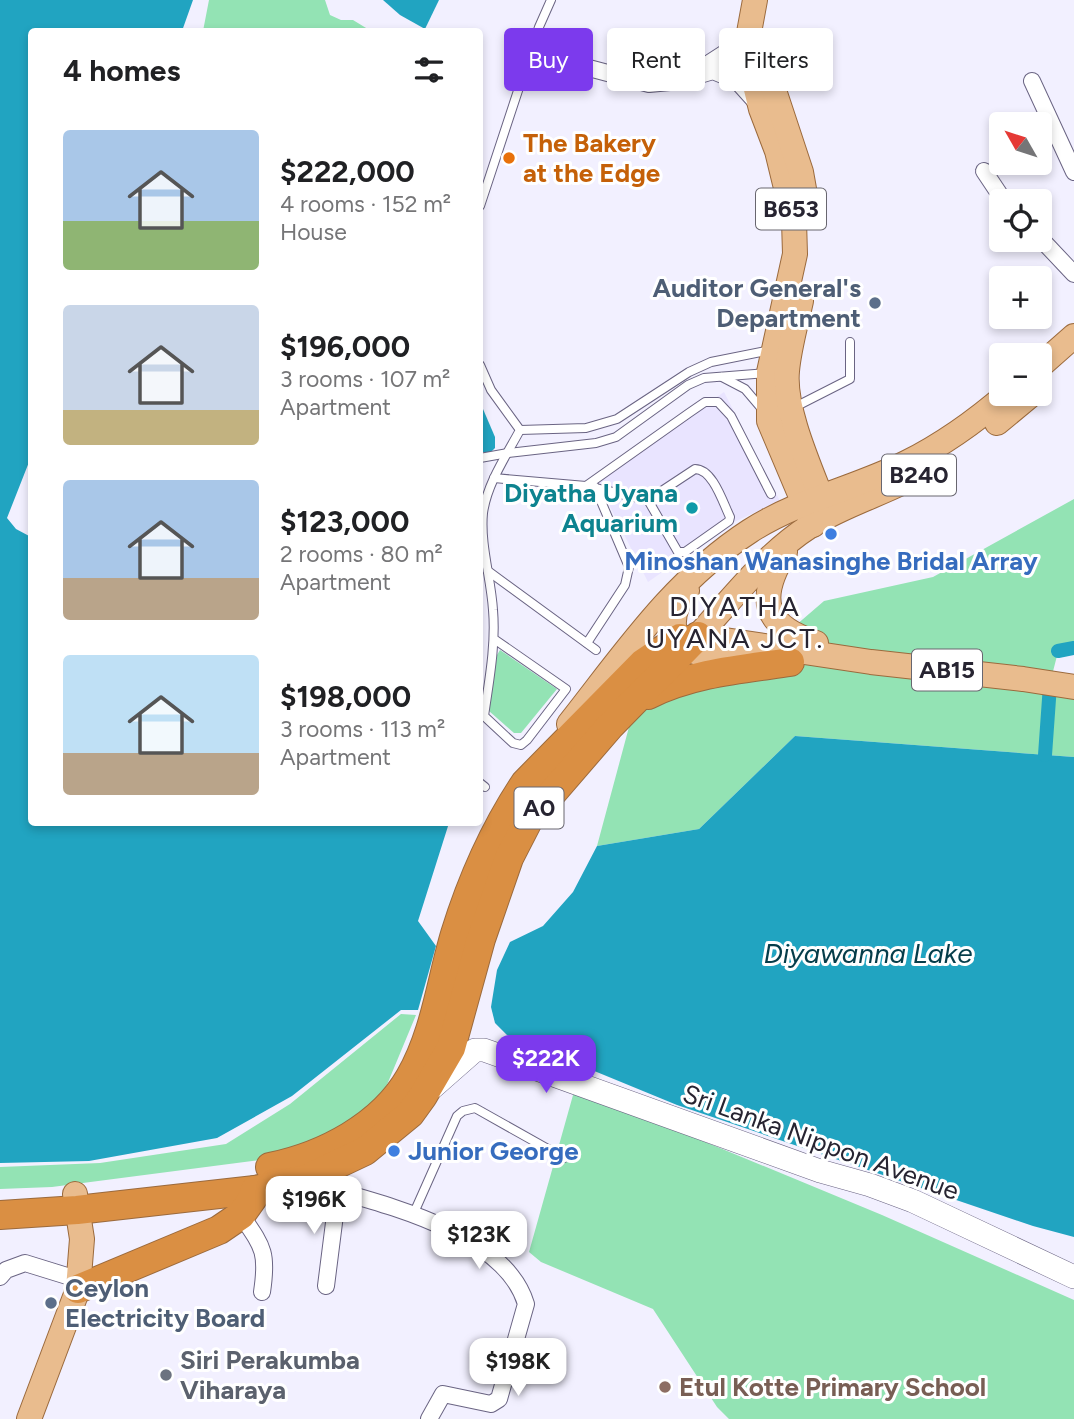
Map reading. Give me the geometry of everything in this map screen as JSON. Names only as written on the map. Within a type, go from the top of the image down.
[{"type":"highway","name":"A0","points":[[468,937],[528,821],[687,641]]},
{"type":"highway","name":"A0","points":[[0,1199],[76,1202],[254,1190],[306,1179],[331,1181],[410,1114],[423,1096],[468,937],[485,850],[524,783],[643,663],[687,641]]},
{"type":"highway","points":[[636,701],[681,680],[790,662]]},
{"type":"highway","name":"A0","points":[[0,1215],[300,1161],[346,1140],[390,1103],[441,1036]]},
{"type":"highway","points":[[79,1285],[219,1230],[241,1215],[253,1198],[254,1190]]},
{"type":"main road","name":"B653","points":[[750,28],[755,0]]},
{"type":"main road","name":"B653","points":[[765,28],[769,0]]},
{"type":"main road","name":"B653","points":[[760,91],[761,109],[801,172],[809,220],[810,254],[780,361],[780,415],[812,516]]},
{"type":"main road","name":"B653","points":[[767,91],[785,149]]},
{"type":"main road","points":[[1052,355],[1074,336]]},
{"type":"main road","points":[[1052,377],[1074,358]]},
{"type":"main road","name":"B240","points":[[687,641],[812,516],[907,463],[981,417],[993,406]]},
{"type":"main road","name":"B240","points":[[731,544],[752,529],[812,516],[914,478],[990,429],[1018,406]]},
{"type":"main road","points":[[812,516],[781,558],[770,584],[769,606],[775,622],[800,638],[870,662]]},
{"type":"main road","points":[[687,641],[674,631],[674,614],[682,597],[731,544]]},
{"type":"main road","points":[[524,783],[665,602],[692,574],[731,544]]},
{"type":"main road","name":"AB15","points":[[687,641],[706,656],[790,662],[870,662]]},
{"type":"main road","name":"AB15","points":[[687,641],[1023,678],[1067,686]]},
{"type":"main road","points":[[29,1419],[79,1285],[82,1239],[76,1202]]},
{"type":"street","points":[[705,73],[719,70]]},
{"type":"street","points":[[713,71],[737,80],[761,109]]},
{"type":"street","points":[[1032,81],[1074,173]]},
{"type":"street","points":[[984,171],[996,189]]},
{"type":"street","points":[[1052,251],[1074,274]]},
{"type":"street","name":"Sri Lanka Nippon Avenue","points":[[423,1096],[475,1050],[484,1050],[820,1171],[913,1201],[1074,1277]]},
{"type":"street","points":[[326,1286],[331,1181],[449,1228],[503,1266],[521,1290],[526,1304],[499,1399],[491,1404],[443,1394],[429,1419]]},
{"type":"street","points":[[241,1215],[262,1246],[265,1267],[262,1292]]},
{"type":"street","points":[[0,1277],[6,1270],[25,1263],[79,1285]]},
{"type":"lane","points":[[483,197],[551,0]]},
{"type":"lane","points":[[722,377],[745,389],[780,415],[850,379],[850,342]]},
{"type":"lane","points":[[483,457],[596,443],[616,437],[688,385],[704,378],[722,377],[780,361]]},
{"type":"lane","points":[[520,430],[586,428],[617,419],[690,372],[712,362],[780,361]]},
{"type":"lane","points":[[483,372],[491,390],[520,430]]},
{"type":"lane","points":[[591,487],[689,412],[705,402],[718,402],[731,416],[771,494]]},
{"type":"lane","points":[[494,639],[566,689],[527,740],[521,744],[513,743],[484,716],[494,639],[483,511],[494,478],[520,430]]},
{"type":"lane","points":[[494,478],[591,487],[648,500],[695,469],[701,469],[708,474],[730,517],[729,521],[685,552],[678,552],[648,500]]},
{"type":"lane","points":[[587,643],[625,585],[629,567],[591,487]]},
{"type":"lane","points":[[483,578],[488,571]]},
{"type":"lane","points":[[488,571],[596,650]]},
{"type":"lane","points":[[413,1215],[457,1116],[463,1111],[475,1108],[564,1157]]},
{"type":"shaded area","points":[[724,392],[780,501],[734,522],[648,582],[597,481]]},
{"type":"green space","points":[[209,0],[325,0],[330,15],[341,20],[353,20],[366,28],[204,28]]},
{"type":"green space","points":[[1074,499],[1074,648],[1058,652],[1050,683],[1074,687],[1074,757],[795,736],[699,829],[597,846],[636,701],[788,632],[824,601],[933,577]]},
{"type":"green space","points":[[500,650],[557,689],[521,733],[514,733],[489,711]]},
{"type":"green space","points":[[401,1014],[416,1015],[384,1092],[340,1129],[276,1158],[52,1187],[0,1189],[0,1167],[100,1163],[226,1144],[290,1104]]},
{"type":"green space","points":[[575,1088],[882,1215],[1074,1300],[1074,1419],[729,1419],[717,1407],[653,1309],[541,1262],[529,1252]]},
{"type":"water","points":[[0,0],[193,0],[183,28],[28,28],[28,465],[7,518],[16,529],[28,535],[28,826],[448,826],[418,921],[436,946],[418,1010],[401,1010],[292,1096],[217,1138],[89,1161],[0,1163]]},
{"type":"water","points":[[383,0],[439,0],[425,28],[400,15]]},
{"type":"water","points":[[483,409],[495,437],[495,448],[491,452],[483,452]]},
{"type":"water","name":"Diyawanna Lake","points":[[795,736],[1074,757],[1074,1237],[1033,1226],[677,1105],[507,1035],[495,1023],[491,1007],[497,970],[510,942],[543,926],[573,892],[597,846],[699,829]]},
{"type":"waterway","points":[[1058,651],[1074,648]]},
{"type":"waterway","points":[[1045,755],[1050,685]]},
{"type":"place","name":"The Bakery at the Edge","points":[[509,158]]},
{"type":"place","name":"Auditor General's Department","points":[[875,303]]},
{"type":"place","name":"Diyatha Uyana Aquarium","points":[[692,508]]},
{"type":"place","name":"Minoshan Wanasinghe Bridal Array","points":[[831,534]]},
{"type":"place","name":"Junior George","points":[[394,1151]]},
{"type":"place","name":"Ceylon Electricity Board","points":[[51,1303]]},
{"type":"place","name":"Siri Perakumba Viharaya","points":[[166,1375]]},
{"type":"place","name":"Etul Kotte Primary School","points":[[665,1387]]},
{"type":"district","name":"DIYATHA UYANA JCT.","points":[[735,622]]}]
